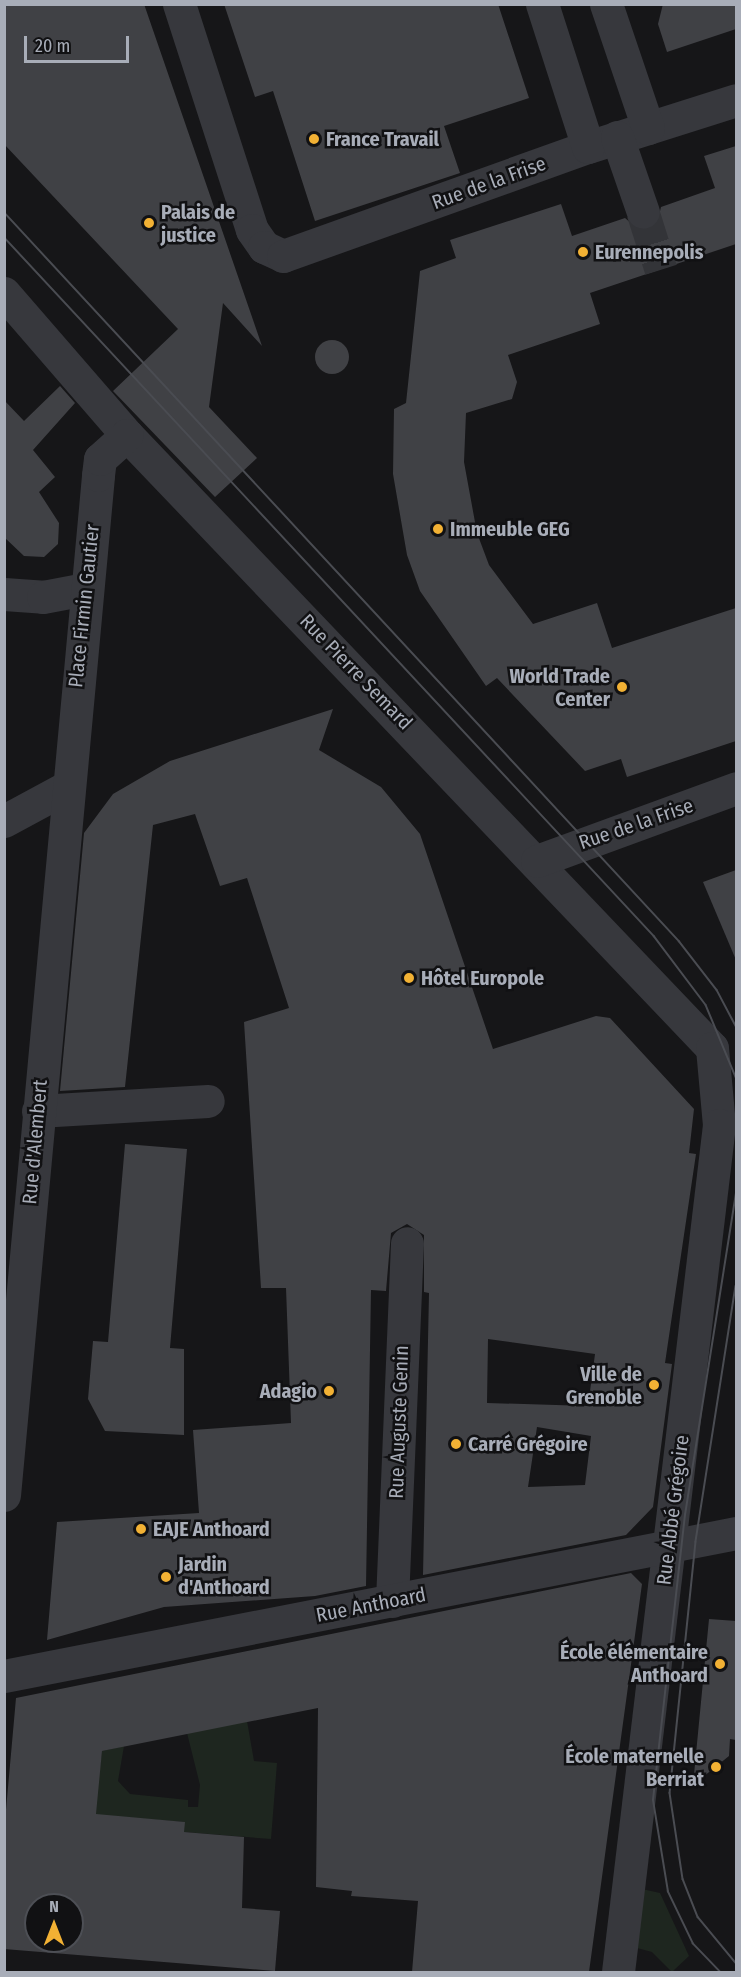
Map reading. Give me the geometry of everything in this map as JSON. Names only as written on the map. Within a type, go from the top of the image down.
[{"type":"street","name":"Rue de la Frise","points":[[179,4],[252,230],[264,247],[283,256],[298,254],[618,137],[736,100]]},
{"type":"street","points":[[542,4],[618,137],[643,212]]},
{"type":"street","points":[[606,4],[618,137]]},
{"type":"street","name":"Rue Pierre Semard","points":[[4,293],[127,435],[537,861],[712,1048]]},
{"type":"street","name":"Place Firmin Gautier","points":[[65,788],[100,459],[127,435]]},
{"type":"street","points":[[4,594],[43,597],[85,589]]},
{"type":"street","points":[[4,821],[65,788]]},
{"type":"street","name":"Rue d'Alembert","points":[[4,1495],[16,1234],[38,1111],[65,788]]},
{"type":"street","name":"Rue de la Frise","points":[[537,861],[736,788]]},
{"type":"street","name":"Rue Abbé Grégoire","points":[[618,1972],[719,1125],[712,1048]]},
{"type":"street","points":[[38,1111],[208,1101]]},
{"type":"street","name":"Rue Auguste Genin","points":[[392,1601],[407,1243]]},
{"type":"street","name":"Rue Anthoard","points":[[4,1676],[736,1533]]},
{"type":"shaded area","points":[[247,1721],[254,1761],[277,1763],[271,1839],[184,1832],[184,1822],[94,1815],[102,1751],[124,1746],[118,1781],[130,1794],[188,1800],[188,1807],[198,1807],[200,1785],[187,1733]]},
{"type":"shaded area","points":[[642,1889],[660,1893],[689,1956],[672,1972],[652,1952],[637,1948]]},
{"type":"building","name":"Palais de justice","points":[[4,4],[144,4],[262,346],[223,303],[209,407],[257,458],[215,497],[113,391],[178,329],[4,144]]},
{"type":"building","points":[[224,4],[498,4],[529,98],[444,126],[460,173],[315,221],[273,91],[255,97]]},
{"type":"building","points":[[663,4],[736,4],[736,29],[667,52],[658,24]]},
{"type":"building","points":[[736,146],[736,244],[590,293],[600,324],[508,355],[517,382],[512,399],[466,413],[464,462],[477,533],[489,565],[533,624],[597,603],[612,648],[736,608],[736,741],[627,777],[621,759],[585,771],[497,678],[486,686],[420,591],[407,555],[393,474],[394,409],[406,403],[420,271],[456,258],[450,240],[561,204],[572,236],[625,218],[639,230],[650,229],[657,224],[661,207],[715,188],[704,156]]},
{"type":"building","points":[[332,340],[344,345],[349,357],[344,369],[332,374],[320,369],[315,357],[320,345]]},
{"type":"building","points":[[60,386],[75,403],[33,450],[55,477],[39,492],[59,523],[58,544],[44,557],[24,556],[4,537],[4,400],[24,421]]},
{"type":"building","points":[[333,709],[319,750],[381,787],[420,834],[493,1049],[596,1016],[610,1018],[694,1109],[689,1153],[696,1154],[665,1363],[672,1364],[653,1507],[626,1535],[423,1575],[429,1293],[424,1292],[424,1235],[407,1224],[391,1233],[386,1291],[371,1290],[366,1586],[315,1596],[164,1607],[47,1640],[57,1522],[199,1513],[193,1430],[291,1423],[286,1288],[261,1288],[244,1022],[289,1008],[247,878],[220,886],[195,814],[153,825],[125,1087],[60,1091],[84,833],[113,794],[170,761]],"holes":[[[488,1339],[595,1354],[588,1406],[487,1403]],[[537,1427],[591,1436],[585,1485],[528,1487]]]},
{"type":"building","points":[[736,870],[736,960],[703,882]]},
{"type":"building","points":[[125,1144],[187,1149],[170,1348],[184,1349],[184,1435],[105,1431],[88,1399],[93,1341],[108,1342]]},
{"type":"building","points":[[631,1573],[642,1584],[589,1972],[412,1972],[418,1901],[351,1896],[352,1891],[316,1887],[318,1708],[102,1751],[96,1814],[185,1822],[184,1832],[244,1837],[242,1908],[280,1911],[275,1971],[53,1953],[84,1953],[84,1893],[24,1893],[24,1951],[4,1949],[4,1832],[16,1698]]},
{"type":"building","points":[[709,1619],[736,1621],[736,1740],[730,1739],[729,1756],[693,1785]]},
{"type":"tunnel","points":[[643,212],[661,269]]},
{"type":"tram line","points":[[4,212],[679,941],[717,990],[736,1026]]},
{"type":"tram line","points":[[4,237],[654,936],[706,1005],[736,1077]]},
{"type":"tram line","points":[[720,1972],[693,1944],[668,1892],[653,1800],[685,1515],[736,1193]]},
{"type":"tram line","points":[[736,1286],[696,1542],[670,1793],[683,1879],[698,1917],[736,1963]]},
{"type":"tram line","points":[[4,1972],[9,1972]]},
{"type":"place","name":"France Travail","points":[[314,139]]},
{"type":"place","name":"Palais de justice","points":[[149,223]]},
{"type":"place","name":"Eurennepolis","points":[[583,252]]},
{"type":"place","name":"Immeuble GEG","points":[[438,529]]},
{"type":"place","name":"World Trade Center","points":[[622,687]]},
{"type":"place","name":"Hôtel Europole","points":[[409,978]]},
{"type":"place","name":"Ville de Grenoble","points":[[654,1385]]},
{"type":"place","name":"Adagio","points":[[329,1391]]},
{"type":"place","name":"Carré Grégoire","points":[[456,1444]]},
{"type":"place","name":"EAJE Anthoard","points":[[141,1529]]},
{"type":"place","name":"Jardin d'Anthoard","points":[[166,1577]]},
{"type":"place","name":"École élémentaire Anthoard","points":[[720,1664]]},
{"type":"place","name":"École maternelle Berriat","points":[[716,1767]]}]
